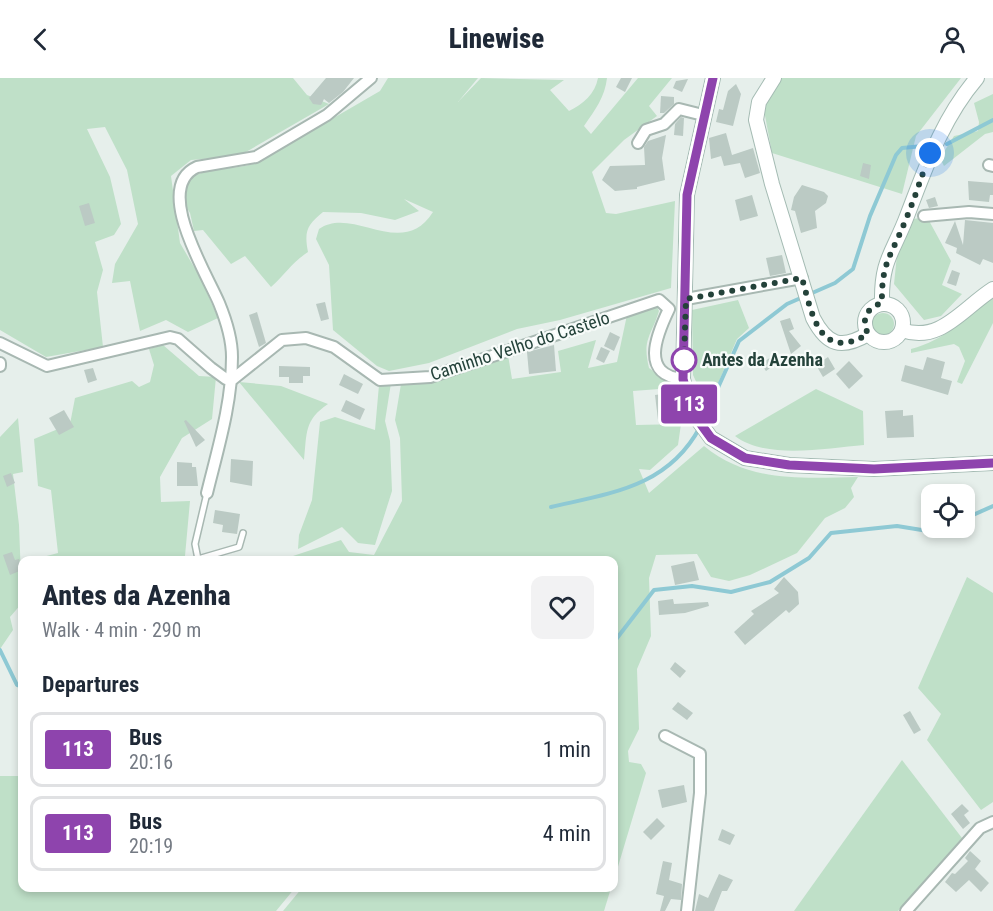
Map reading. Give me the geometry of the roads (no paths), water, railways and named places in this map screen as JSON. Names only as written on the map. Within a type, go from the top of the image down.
[{"type":"street","points":[[207,492],[230,397],[232,357],[228,329],[219,302],[189,242],[180,201],[182,181],[189,170],[197,167],[256,157],[327,115],[371,78]]},
{"type":"street","points":[[713,78],[687,195],[683,379],[692,412],[711,438],[745,458],[789,465],[886,469],[993,463]]},
{"type":"street","points":[[774,78],[759,102],[756,120],[772,184],[813,318],[820,333],[835,343],[847,344],[868,334]]},
{"type":"street","points":[[882,303],[885,261],[906,219],[939,135],[977,78]]},
{"type":"street","points":[[638,142],[646,130],[664,124],[679,109],[703,115]]},
{"type":"street","points":[[924,216],[969,212],[993,214]]},
{"type":"street","points":[[686,299],[802,278]]},
{"type":"street","points":[[902,330],[917,336],[933,333],[993,289]]},
{"type":"street","name":"Caminho Velho do Castelo","points":[[230,379],[236,378],[282,340],[306,338],[334,347],[380,380],[430,377],[659,300],[669,309],[655,345],[655,359],[659,369],[668,378],[683,379]]},
{"type":"street","points":[[882,303],[896,308],[901,314],[902,330],[894,340],[880,342],[868,334],[865,318],[868,311],[882,303]]},
{"type":"street","points":[[0,343],[47,366],[170,337],[178,339],[211,368],[230,379]]},
{"type":"street","points":[[665,736],[699,754],[700,793],[687,911]]},
{"type":"street","points":[[906,911],[980,828],[993,822]]},
{"type":"lane","points":[[197,556],[195,544],[207,492]]},
{"type":"lane","points":[[210,556],[238,547],[243,533]]},
{"type":"waterway","points":[[947,144],[993,120]]},
{"type":"waterway","points":[[703,421],[739,341],[787,304],[835,283],[853,269],[870,216],[896,155],[902,148],[923,146]]},
{"type":"waterway","points":[[551,507],[616,491],[655,475],[672,463],[687,447],[700,427]]},
{"type":"waterway","points":[[975,514],[993,506]]},
{"type":"waterway","points":[[618,637],[654,590],[692,586],[731,592],[770,582],[809,558],[831,533],[897,526],[921,530]]},
{"type":"waterway","points":[[0,650],[18,685]]},
{"type":"place","name":"Antes da Azenha","points":[[684,360]]}]
